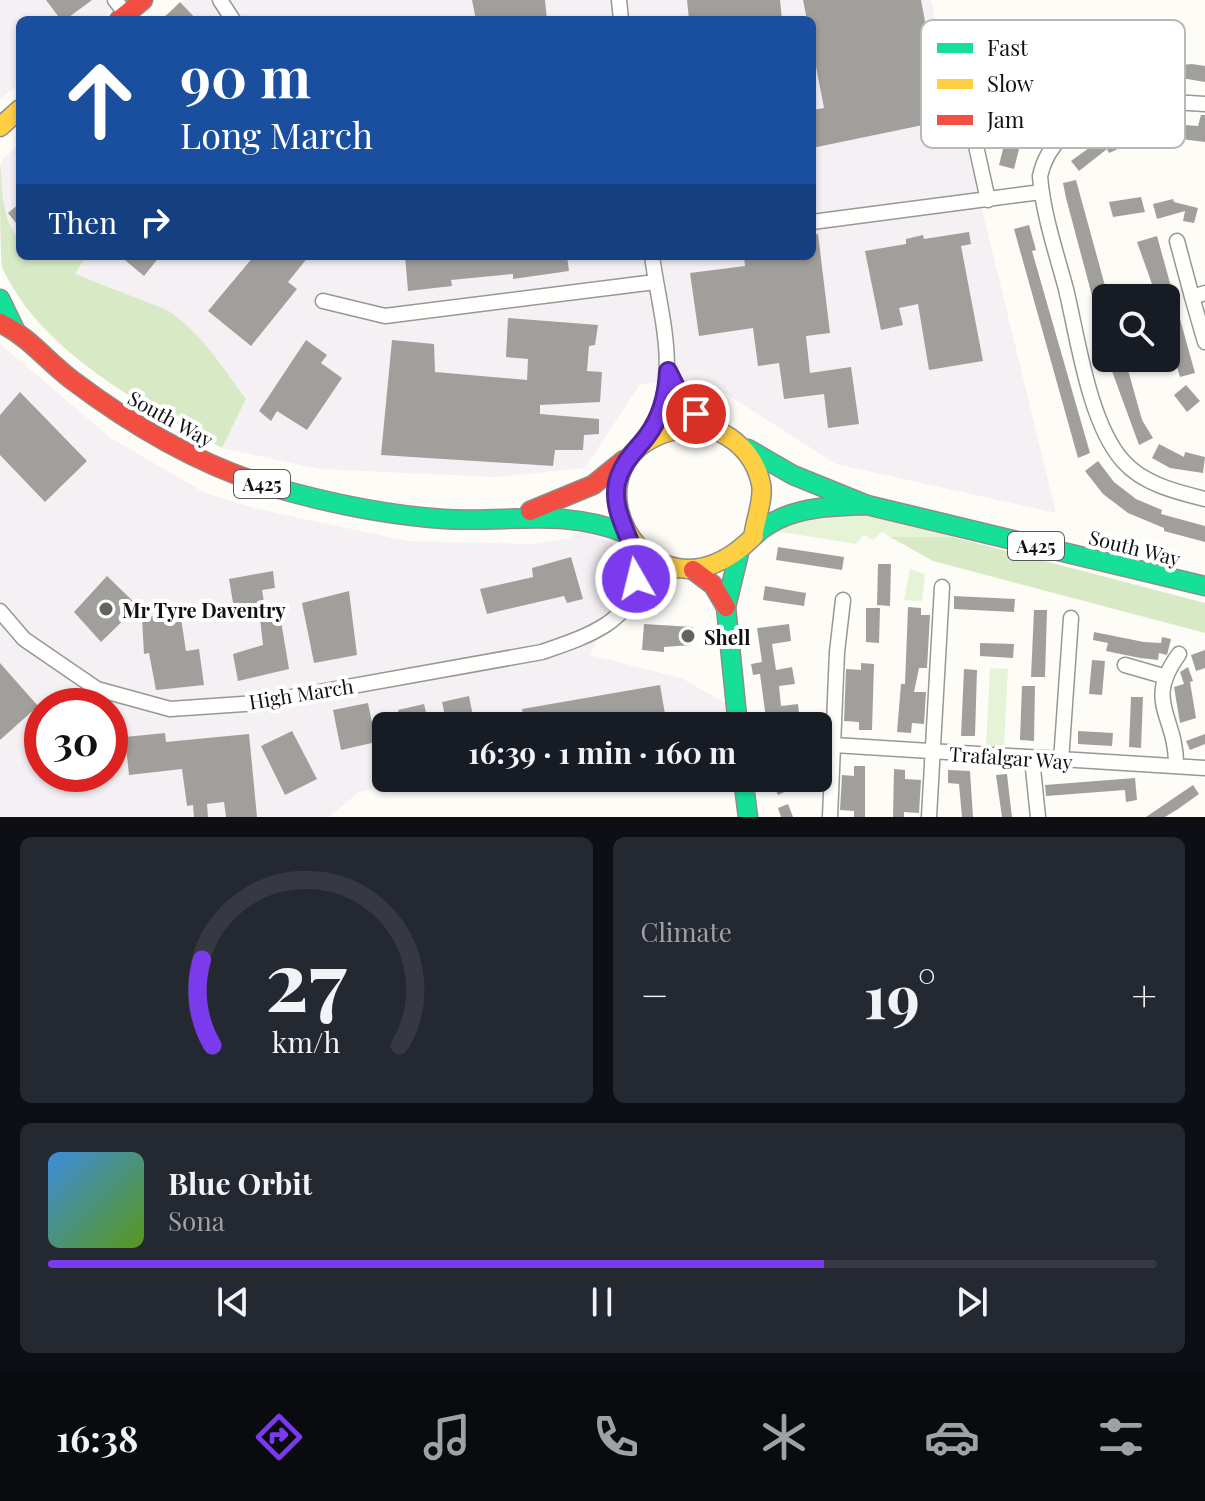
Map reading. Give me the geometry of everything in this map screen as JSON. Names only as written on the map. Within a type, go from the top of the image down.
[{"type":"main road","points":[[120,11],[143,0]]},
{"type":"main road","points":[[0,127],[16,113]]},
{"type":"main road","name":"South Way","points":[[0,299],[7,326],[103,405],[166,443],[235,476],[366,511],[447,519],[519,515],[586,517],[629,538]]},
{"type":"main road","points":[[686,570],[718,564],[740,549],[754,532],[762,494],[755,466],[738,443],[716,429],[679,425],[645,439],[631,453],[617,484],[616,501],[629,538],[653,561],[686,570],[713,585],[726,607]]},
{"type":"main road","name":"South Way","points":[[738,443],[793,475],[867,505],[1205,586]]},
{"type":"main road","name":"South Way","points":[[519,515],[593,485],[631,453]]},
{"type":"main road","name":"South Way","points":[[754,532],[781,517],[814,508],[867,505]]},
{"type":"main road","points":[[737,712],[726,607],[740,549]]},
{"type":"main road","points":[[745,792],[748,817]]},
{"type":"street","points":[[1185,103],[1205,104]]},
{"type":"street","points":[[976,148],[988,200]]},
{"type":"street","points":[[1050,148],[1044,158],[1041,192],[1094,399],[1108,440],[1125,464],[1139,474],[1174,492],[1205,499]]},
{"type":"street","points":[[816,222],[1041,192]]},
{"type":"street","points":[[1177,241],[1199,295],[1205,342]]},
{"type":"street","points":[[645,439],[662,410],[668,371],[652,260]]},
{"type":"street","points":[[323,301],[385,316],[655,282]]},
{"type":"street","points":[[668,371],[688,405],[716,429]]},
{"type":"street","points":[[620,613],[636,579],[637,559],[629,538]]},
{"type":"street","name":"High March","points":[[0,611],[24,639],[97,689],[170,709],[258,703],[542,652],[586,637],[620,613],[655,578],[686,570]]},
{"type":"street","points":[[929,817],[942,587]]},
{"type":"street","points":[[829,712],[843,600]]},
{"type":"street","points":[[1061,761],[1071,618]]},
{"type":"street","points":[[1176,766],[1175,736],[1162,705],[1163,676],[1179,654]]},
{"type":"street","points":[[1125,665],[1163,676]]},
{"type":"street","name":"Trafalgar Way","points":[[832,745],[1205,768]]},
{"type":"street","points":[[1032,759],[1038,817]]},
{"type":"street","points":[[828,792],[830,817]]},
{"type":"shaded area","points":[[0,0],[126,0],[105,16],[16,16],[16,86],[0,99]]},
{"type":"shaded area","points":[[185,0],[931,0],[936,20],[921,20],[921,148],[967,148],[1056,513],[836,464],[706,381],[640,384],[585,468],[495,477],[319,469],[222,448],[246,399],[180,318],[74,274],[83,260],[816,260],[816,16],[165,16]]},
{"type":"shaded area","points":[[16,147],[16,236],[1,205],[1,161]]},
{"type":"shaded area","points":[[0,344],[111,438],[205,493],[258,509],[407,541],[532,544],[567,539],[577,532],[594,534],[623,550],[627,578],[590,655],[681,678],[727,704],[730,712],[372,712],[372,790],[359,792],[329,817],[0,817]]},
{"type":"green space","points":[[0,162],[6,213],[16,234],[16,260],[84,260],[75,274],[167,310],[190,328],[220,363],[246,399],[222,448],[97,374],[41,325],[19,297],[2,267]]},
{"type":"green space","points":[[836,512],[894,519],[953,537],[890,537],[882,532],[873,540],[864,535],[856,544],[781,532],[756,541],[780,521]]},
{"type":"green space","points":[[890,537],[953,537],[1205,603],[1205,633],[933,561]]},
{"type":"green space","points":[[910,569],[925,574],[922,601],[904,600]]},
{"type":"green space","points":[[990,668],[1008,669],[1004,747],[986,746]]},
{"type":"building","points":[[46,0],[92,0],[70,16],[58,16]]},
{"type":"building","points":[[472,0],[545,0],[547,16],[475,16]]},
{"type":"building","points":[[687,0],[780,0],[782,16],[689,16]]},
{"type":"building","points":[[803,0],[921,0],[925,20],[921,20],[921,125],[816,147],[816,109],[824,108],[816,67],[816,16],[806,16]]},
{"type":"building","points":[[180,2],[193,16],[165,16]]},
{"type":"building","points":[[1185,65],[1205,66],[1205,82],[1185,79]]},
{"type":"building","points":[[1201,115],[1205,115],[1205,142],[1185,140],[1185,125],[1198,126]]},
{"type":"building","points":[[1003,148],[1019,148],[1014,169],[999,165]]},
{"type":"building","points":[[1089,148],[1120,148],[1109,153],[1107,149],[1079,171],[1071,161]]},
{"type":"building","points":[[1076,180],[1105,284],[1092,284],[1092,296],[1066,198],[1063,183]]},
{"type":"building","points":[[1141,197],[1145,212],[1113,217],[1109,202]]},
{"type":"building","points":[[1173,199],[1174,202],[1198,208],[1194,223],[1183,221],[1185,211],[1157,219],[1153,204]]},
{"type":"building","points":[[16,206],[16,223],[8,213]]},
{"type":"building","points":[[1029,225],[1036,250],[1032,251],[1090,453],[1078,458],[1014,229]]},
{"type":"building","points":[[969,232],[971,244],[961,246],[983,361],[929,370],[918,304],[899,308],[903,325],[881,330],[865,251],[906,244],[906,239],[923,235],[924,239]]},
{"type":"building","points":[[816,234],[830,333],[806,336],[810,373],[851,367],[859,424],[828,428],[824,394],[784,399],[779,363],[758,366],[753,328],[699,336],[690,273],[745,266],[744,260],[816,260]]},
{"type":"building","points":[[1157,236],[1170,284],[1152,284],[1137,242]]},
{"type":"building","points":[[125,260],[157,260],[144,276]]},
{"type":"building","points":[[251,260],[306,260],[288,282],[297,289],[251,346],[208,311]]},
{"type":"building","points":[[405,260],[568,260],[569,271],[513,279],[513,274],[451,280],[452,286],[408,291]]},
{"type":"building","points":[[508,318],[598,325],[595,345],[589,346],[587,371],[602,372],[600,402],[540,405],[540,414],[599,419],[599,434],[584,435],[583,450],[555,450],[553,466],[381,455],[392,340],[434,344],[435,372],[527,380],[528,359],[506,357]]},
{"type":"building","points":[[1180,319],[1195,373],[1180,377],[1179,372]]},
{"type":"building","points":[[306,340],[327,355],[321,363],[342,378],[307,430],[277,411],[271,421],[259,411]]},
{"type":"building","points":[[1112,372],[1129,372],[1142,420],[1153,438],[1139,445]]},
{"type":"building","points":[[1186,385],[1200,401],[1187,412],[1174,395]]},
{"type":"building","points":[[20,392],[87,461],[45,502],[0,455],[0,415]]},
{"type":"building","points":[[1159,444],[1184,457],[1185,452],[1205,457],[1203,473],[1170,468],[1152,458]]},
{"type":"building","points":[[1098,461],[1114,482],[1136,499],[1162,510],[1161,514],[1205,526],[1205,542],[1164,531],[1164,528],[1128,513],[1103,494],[1085,471]]},
{"type":"building","points":[[778,547],[844,557],[842,570],[776,560]]},
{"type":"building","points":[[571,557],[583,599],[567,603],[564,596],[487,614],[480,589],[533,577],[532,568]]},
{"type":"building","points":[[878,564],[891,564],[890,606],[877,605]]},
{"type":"building","points":[[273,571],[275,588],[262,590],[266,613],[236,620],[229,579]]},
{"type":"building","name":"Mr Tyre Daventry","points":[[107,576],[138,606],[101,642],[74,612]]},
{"type":"building","points":[[765,586],[806,593],[804,606],[763,600]]},
{"type":"building","points":[[349,591],[357,655],[314,663],[302,603]]},
{"type":"building","points":[[954,596],[1015,599],[1014,612],[954,609]]},
{"type":"building","points":[[908,607],[921,608],[921,615],[930,615],[927,668],[919,668],[914,692],[926,692],[924,724],[912,723],[911,733],[897,732],[901,684],[905,684]]},
{"type":"building","points":[[866,608],[880,608],[879,643],[866,642]]},
{"type":"building","points":[[1034,610],[1047,610],[1045,677],[1031,677]]},
{"type":"building","points":[[180,612],[186,651],[199,649],[204,685],[156,690],[149,653],[144,654],[142,618]]},
{"type":"building","points":[[280,615],[289,669],[238,681],[233,654],[263,645],[260,618]]},
{"type":"building","points":[[644,624],[693,627],[692,645],[664,647],[664,652],[642,650]]},
{"type":"building","points":[[789,624],[791,641],[772,644],[776,670],[792,667],[795,684],[779,686],[781,706],[798,704],[799,712],[765,712],[760,674],[753,675],[751,664],[762,662],[757,628]]},
{"type":"building","points":[[1094,632],[1144,642],[1161,643],[1162,637],[1171,639],[1167,655],[1159,653],[1158,660],[1106,651],[1108,643],[1093,640]]},
{"type":"building","points":[[980,643],[1014,644],[1013,658],[980,656]]},
{"type":"building","points":[[1205,650],[1205,668],[1196,671],[1191,655]]},
{"type":"building","points":[[1092,660],[1105,661],[1102,695],[1089,694]]},
{"type":"building","points":[[0,663],[24,690],[24,719],[0,740]]},
{"type":"building","points":[[861,663],[874,664],[872,730],[859,730],[859,722],[844,721],[846,669],[861,670]]},
{"type":"building","points":[[1188,667],[1193,681],[1184,684],[1180,672]]},
{"type":"building","points":[[964,669],[977,670],[975,736],[961,736]]},
{"type":"building","points":[[1190,682],[1196,718],[1180,723],[1174,687]]},
{"type":"building","points":[[660,685],[665,712],[523,712],[522,709]]},
{"type":"building","points":[[1022,686],[1035,686],[1034,741],[1020,740]]},
{"type":"building","points":[[469,696],[472,712],[444,712],[442,702]]},
{"type":"building","points":[[1131,697],[1143,697],[1141,748],[1129,747]]},
{"type":"building","points":[[368,703],[372,743],[341,750],[333,710]]},
{"type":"building","points":[[424,704],[426,712],[398,712]]},
{"type":"building","points":[[292,731],[317,779],[285,795],[261,746]]},
{"type":"building","points":[[1078,731],[1113,733],[1112,746],[1078,744]]},
{"type":"building","points":[[165,733],[166,742],[249,734],[257,817],[226,817],[224,802],[207,804],[208,817],[194,817],[193,805],[187,806],[182,769],[129,775],[128,737]]},
{"type":"building","points":[[1205,734],[1205,744],[1190,750],[1186,741]]},
{"type":"building","points":[[854,766],[865,766],[865,817],[854,817],[854,811],[840,810],[842,775],[854,776]]},
{"type":"building","points":[[894,769],[905,770],[905,779],[921,780],[919,813],[904,812],[904,817],[893,817]]},
{"type":"building","points":[[948,770],[970,771],[973,817],[962,817],[959,784],[948,783]]},
{"type":"building","points":[[1007,774],[1012,817],[1002,817],[996,775]]},
{"type":"building","points":[[1135,778],[1137,800],[1126,802],[1125,790],[1046,796],[1045,785]]},
{"type":"building","points":[[1193,785],[1199,794],[1178,809],[1165,817],[1146,817]]},
{"type":"building","points":[[788,804],[793,817],[781,817],[778,808]]},
{"type":"traffic: fast","points":[[0,299],[15,330]]},
{"type":"traffic: fast","points":[[748,449],[793,475],[867,505],[1205,586]]},
{"type":"traffic: fast","points":[[276,488],[339,504],[402,515],[468,520],[557,519],[602,525],[625,533]]},
{"type":"traffic: fast","points":[[754,536],[779,519],[807,510],[867,505]]},
{"type":"traffic: fast","points":[[737,712],[726,607],[740,549]]},
{"type":"traffic: fast","points":[[745,792],[748,817]]},
{"type":"traffic: slow","points":[[0,127],[16,113]]},
{"type":"traffic: slow","points":[[754,532],[761,484],[744,450],[724,434],[712,429],[686,428],[644,443],[622,469],[617,501],[627,531],[648,556],[678,568],[715,564],[754,536]]},
{"type":"traffic: jam","points":[[124,16],[143,0]]},
{"type":"traffic: jam","points":[[0,323],[28,342],[72,380],[144,429],[221,469],[276,488]]},
{"type":"traffic: jam","points":[[530,511],[593,485],[624,460]]},
{"type":"traffic: jam","points":[[693,570],[713,585],[726,607]]},
{"type":"place","name":"Mr Tyre Daventry","points":[[106,609]]},
{"type":"place","name":"Shell","points":[[688,636]]},
{"type":"route","points":[[636,579],[636,552],[619,517],[617,484],[631,453],[645,439],[662,410],[668,371],[681,397],[696,414]]}]
